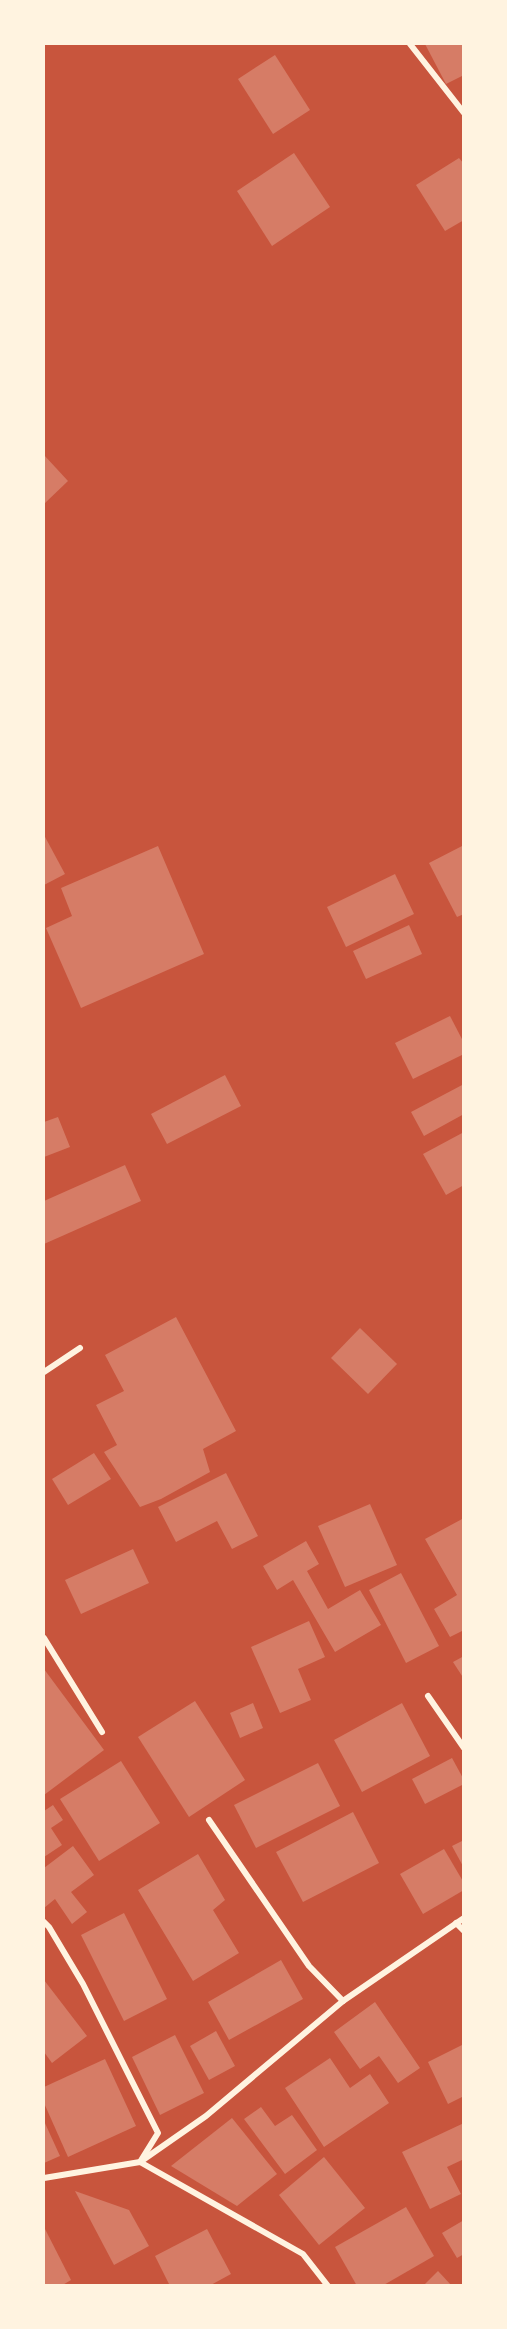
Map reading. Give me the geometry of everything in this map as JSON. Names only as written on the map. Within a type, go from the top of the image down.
[{"type":"street","points":[[410,44],[464,113]]},
{"type":"street","points":[[44,1372],[80,1348]]},
{"type":"street","points":[[44,1638],[102,1732]]},
{"type":"street","points":[[428,1696],[464,1748]]},
{"type":"street","points":[[209,1820],[309,1966],[343,2001]]},
{"type":"street","points":[[44,2178],[140,2162],[206,2116],[343,2001],[464,1918]]},
{"type":"street","points":[[456,1923],[464,1931]]},
{"type":"street","points":[[45,1927],[83,1984],[158,2133],[140,2162]]},
{"type":"street","points":[[140,2162],[303,2254],[328,2286]]},
{"type":"building","points":[[425,44],[464,44],[464,75],[446,84]]},
{"type":"building","points":[[275,55],[310,110],[273,134],[238,79]]},
{"type":"building","points":[[294,153],[330,207],[272,246],[237,191]]},
{"type":"building","points":[[459,158],[464,164],[464,220],[445,231],[416,185]]},
{"type":"building","points":[[44,455],[68,481],[44,504]]},
{"type":"building","points":[[44,835],[65,874],[44,885]]},
{"type":"building","points":[[464,845],[464,914],[457,917],[429,863]]},
{"type":"building","points":[[158,846],[204,954],[81,1008],[46,928],[72,916],[61,888]]},
{"type":"building","points":[[395,874],[414,914],[346,947],[327,907]]},
{"type":"building","points":[[409,925],[422,954],[366,979],[353,951]]},
{"type":"building","points":[[450,1016],[464,1043],[464,1054],[413,1079],[395,1043]]},
{"type":"building","points":[[225,1075],[241,1106],[167,1144],[151,1114]]},
{"type":"building","points":[[464,1084],[464,1114],[424,1136],[411,1112]]},
{"type":"building","points":[[58,1117],[70,1147],[44,1157],[44,1122]]},
{"type":"building","points":[[464,1132],[464,1185],[446,1195],[423,1154]]},
{"type":"building","points":[[125,1165],[141,1201],[44,1244],[44,1201]]},
{"type":"building","points":[[176,1317],[236,1431],[203,1449],[210,1472],[161,1499],[140,1507],[104,1452],[117,1445],[96,1405],[124,1391],[105,1355]]},
{"type":"building","points":[[360,1328],[397,1364],[368,1394],[331,1358]]},
{"type":"building","points":[[94,1453],[111,1479],[68,1505],[52,1479]]},
{"type":"building","points":[[226,1473],[258,1536],[232,1549],[217,1521],[176,1542],[158,1507]]},
{"type":"building","points":[[370,1504],[397,1565],[345,1587],[318,1526]]},
{"type":"building","points":[[464,1518],[464,1630],[450,1637],[434,1609],[457,1595],[425,1539]]},
{"type":"building","points":[[306,1541],[319,1564],[307,1571],[328,1609],[360,1590],[381,1625],[335,1652],[293,1580],[277,1590],[263,1566]]},
{"type":"building","points":[[133,1549],[149,1583],[81,1614],[65,1580]]},
{"type":"building","points":[[401,1573],[439,1646],[406,1663],[369,1590]]},
{"type":"building","points":[[309,1621],[325,1657],[298,1669],[311,1700],[280,1713],[251,1647]]},
{"type":"building","points":[[464,1656],[464,1679],[453,1662]]},
{"type":"building","points":[[44,1669],[104,1750],[44,1795]]},
{"type":"building","points":[[195,1701],[245,1780],[189,1817],[138,1737]]},
{"type":"building","points":[[253,1703],[263,1728],[240,1738],[230,1713]]},
{"type":"building","points":[[402,1703],[430,1756],[362,1792],[334,1740]]},
{"type":"building","points":[[452,1758],[464,1784],[425,1804],[412,1779]]},
{"type":"building","points":[[121,1761],[160,1823],[99,1861],[60,1799]]},
{"type":"building","points":[[318,1763],[340,1806],[256,1848],[234,1805]]},
{"type":"building","points":[[53,1805],[63,1820],[51,1828],[62,1845],[44,1857],[44,1811]]},
{"type":"building","points":[[353,1812],[379,1863],[303,1902],[276,1852]]},
{"type":"building","points":[[464,1840],[464,1868],[452,1846]]},
{"type":"building","points":[[73,1846],[94,1875],[71,1892],[87,1912],[72,1924],[55,1899],[44,1908],[44,1868]]},
{"type":"building","points":[[444,1849],[464,1883],[464,1890],[423,1914],[400,1874]]},
{"type":"building","points":[[198,1854],[225,1900],[213,1910],[239,1953],[193,1981],[138,1890]]},
{"type":"building","points":[[124,1913],[167,1999],[124,2021],[81,1935]]},
{"type":"building","points":[[281,1960],[303,1999],[229,2040],[208,2002]]},
{"type":"building","points":[[44,1980],[87,2036],[52,2063],[44,2052]]},
{"type":"building","points":[[375,2002],[420,2068],[398,2083],[379,2056],[360,2069],[334,2032]]},
{"type":"building","points":[[216,2031],[235,2066],[209,2080],[190,2046]]},
{"type":"building","points":[[175,2035],[204,2093],[160,2115],[132,2057]]},
{"type":"building","points":[[464,2044],[464,2096],[448,2104],[428,2062]]},
{"type":"building","points":[[330,2058],[350,2088],[370,2074],[389,2103],[324,2147],[285,2088]]},
{"type":"building","points":[[105,2059],[136,2126],[68,2157],[44,2103],[44,2087]]},
{"type":"building","points":[[261,2107],[275,2126],[292,2115],[317,2150],[285,2174],[244,2119]]},
{"type":"building","points":[[232,2118],[277,2174],[237,2206],[171,2166]]},
{"type":"building","points":[[44,2121],[60,2156],[44,2163]]},
{"type":"building","points":[[464,2123],[464,2159],[447,2167],[461,2194],[430,2209],[402,2152]]},
{"type":"building","points":[[324,2157],[365,2208],[319,2245],[279,2195]]},
{"type":"building","points":[[75,2191],[129,2210],[149,2246],[114,2265]]},
{"type":"building","points":[[406,2207],[434,2256],[382,2286],[357,2286],[335,2247]]},
{"type":"building","points":[[464,2220],[464,2254],[457,2258],[442,2233]]},
{"type":"building","points":[[44,2227],[71,2280],[61,2286],[44,2286]]},
{"type":"building","points":[[207,2229],[231,2274],[209,2286],[170,2286],[155,2256]]},
{"type":"building","points":[[438,2271],[452,2286],[423,2286]]}]
